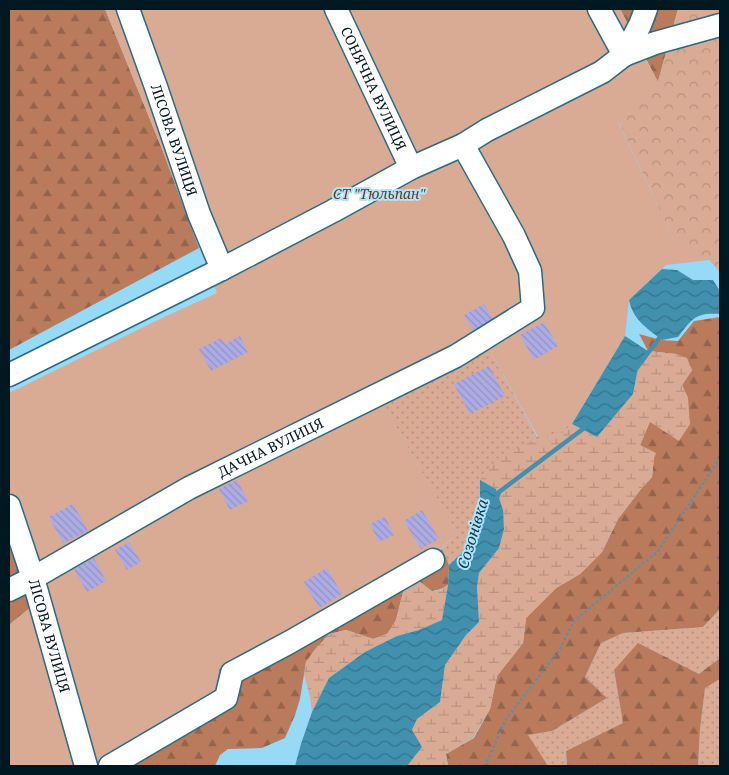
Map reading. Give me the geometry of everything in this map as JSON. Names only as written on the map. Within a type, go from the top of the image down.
[{"type":"street","name":"ЛІСОВА ВУЛИЦЯ","points":[[128,9],[199,214],[222,269]]},
{"type":"street","name":"СОНЯЧНА ВУЛИЦЯ","points":[[336,9],[411,168]]},
{"type":"street","points":[[599,9],[624,55]]},
{"type":"street","points":[[624,55],[646,9]]},
{"type":"street","points":[[9,375],[222,269],[411,168],[463,145],[487,130],[602,72],[624,55],[655,43],[720,25]]},
{"type":"street","name":"ДАЧНА ВУЛИЦЯ","points":[[9,590],[189,488],[456,356],[533,308],[530,271],[514,236],[463,145]]},
{"type":"street","name":"ЛІСОВА ВУЛИЦЯ","points":[[9,506],[33,578],[86,766]]},
{"type":"street","points":[[110,766],[226,698],[232,673],[434,560]]},
{"type":"path","points":[[485,766],[506,719],[560,649],[574,621],[658,551],[720,458]]},
{"type":"green space","points":[[9,9],[105,9],[162,149],[199,248],[9,350]]},
{"type":"green space","name":"СТ \"Тюльпан\"","points":[[105,9],[620,9],[658,82],[618,122],[673,238],[709,260],[666,265],[629,300],[625,336],[572,424],[538,437],[488,347],[381,401],[457,533],[442,548],[219,669],[216,693],[90,766],[9,766],[9,625],[31,607],[9,539],[9,393],[217,293],[162,149]]},
{"type":"green space","points":[[620,9],[678,9],[658,82],[625,18]]},
{"type":"green space","points":[[678,9],[720,9],[720,272],[709,260],[673,238],[618,121],[658,81]]},
{"type":"green space","points":[[720,317],[720,609],[703,627],[623,633],[601,643],[585,677],[607,698],[552,731],[528,735],[548,766],[448,766],[446,754],[474,738],[490,709],[497,676],[523,643],[526,618],[556,588],[580,574],[602,552],[618,519],[652,477],[654,458],[640,445],[650,421],[688,398],[682,385],[692,370],[676,354],[648,351],[639,334],[661,340],[678,341],[694,321]]},
{"type":"green space","points":[[488,347],[537,437],[572,424],[561,434],[532,441],[480,480],[480,519],[472,544],[449,565],[442,549],[457,533],[381,401]]},
{"type":"green space","points":[[648,351],[676,354],[687,358],[692,370],[682,385],[688,398],[690,424],[679,441],[650,422],[640,445],[656,453],[652,477],[618,519],[602,552],[580,574],[556,588],[526,618],[523,643],[497,676],[490,709],[473,738],[446,754],[448,766],[407,766],[412,730],[417,719],[440,702],[445,665],[466,635],[479,622],[477,587],[479,573],[499,548],[504,529],[496,489],[480,480],[497,459],[532,441],[561,434],[572,424],[597,437],[633,394],[639,363]]},
{"type":"green space","points":[[9,539],[31,607],[9,625]]},
{"type":"green space","points":[[442,549],[449,565],[448,585],[432,591],[404,588],[396,620],[387,634],[373,639],[346,630],[329,634],[306,662],[300,699],[285,738],[262,748],[228,749],[220,755],[215,766],[90,766],[216,693],[219,669]]},
{"type":"green space","points":[[418,580],[432,591],[441,590],[448,585],[442,620],[419,630],[397,636],[365,652],[329,678],[312,712],[304,674],[306,662],[315,649],[329,634],[346,630],[373,639],[387,634],[396,620],[404,588]]},
{"type":"green space","points":[[720,609],[720,658],[699,674],[614,670],[623,723],[566,751],[567,766],[548,766],[527,735],[552,731],[607,698],[585,677],[601,643],[623,633],[703,627]]},
{"type":"green space","points":[[638,643],[699,674],[720,658],[720,679],[705,688],[698,766],[567,766],[566,751],[623,723],[614,670]]},
{"type":"green space","points":[[720,679],[720,766],[698,766],[705,688]]},
{"type":"water","points":[[662,269],[677,270],[693,280],[713,280],[720,291],[720,314],[699,316],[691,321],[678,337],[662,340],[637,318],[629,300]]},
{"type":"water","points":[[625,336],[648,351],[639,363],[633,394],[597,437],[572,424]]},
{"type":"water","points":[[480,480],[496,489],[503,510],[504,529],[499,548],[479,573],[477,587],[479,622],[466,635],[445,665],[440,702],[417,719],[412,730],[422,747],[407,766],[295,766],[312,712],[329,678],[365,652],[397,636],[419,630],[442,620],[448,585],[449,565],[472,544],[480,519]]},
{"type":"building","points":[[484,304],[495,323],[476,335],[464,315]]},
{"type":"building","points":[[544,322],[558,346],[534,360],[520,335]]},
{"type":"building","points":[[240,336],[248,352],[211,371],[199,349],[221,338],[225,344]]},
{"type":"building","points":[[489,366],[505,396],[470,414],[454,384]]},
{"type":"building","points":[[237,480],[248,501],[230,510],[219,489]]},
{"type":"building","points":[[73,504],[88,531],[63,543],[49,517]]},
{"type":"building","points":[[422,510],[439,539],[421,549],[404,521]]},
{"type":"building","points":[[385,517],[394,535],[379,542],[370,524]]},
{"type":"building","points":[[129,542],[141,562],[127,570],[115,550]]},
{"type":"building","points":[[94,558],[106,581],[87,592],[74,569]]},
{"type":"building","points":[[327,568],[342,594],[319,608],[304,582]]},
{"type":"waterway","name":"Созонівка","points":[[636,369],[663,333]]},
{"type":"waterway","name":"Созонівка","points":[[496,501],[499,492],[587,426]]}]
